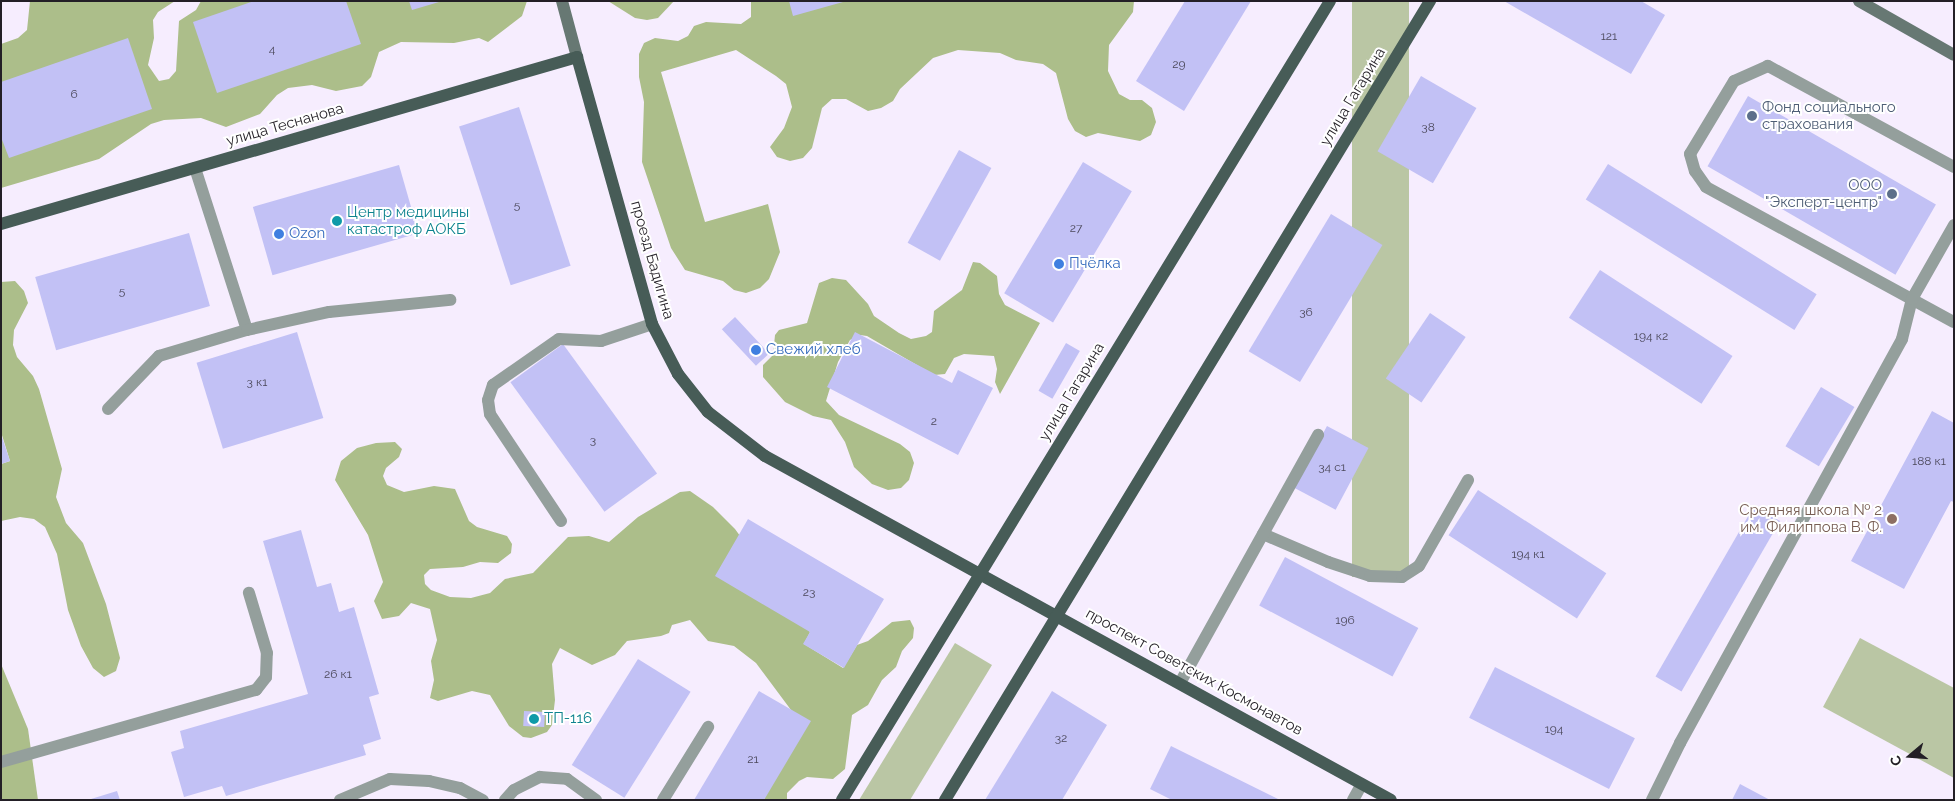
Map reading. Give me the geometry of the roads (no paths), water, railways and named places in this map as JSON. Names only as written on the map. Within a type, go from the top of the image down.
[{"type":"main road","name":"проезд Бадигина","points":[[562,1],[652,324],[691,394],[729,431],[765,456],[981,573]]},
{"type":"main road","name":"улица Гагарина","points":[[842,800],[1330,1]]},
{"type":"main road","name":"улица Гагарина","points":[[946,800],[1430,1]]},
{"type":"main road","points":[[1859,1],[1954,56]]},
{"type":"main road","name":"улица Теснанова","points":[[1,224],[577,57]]},
{"type":"main road","name":"проспект Советских Космонавтов","points":[[981,573],[1391,800]]},
{"type":"lane","points":[[1954,167],[1768,66],[1734,81],[1690,154],[1695,171],[1706,187],[1954,322]]},
{"type":"lane","points":[[195,168],[247,330]]},
{"type":"lane","points":[[1652,800],[1680,742],[1902,339],[1912,299],[1954,225]]},
{"type":"lane","points":[[108,409],[159,356],[247,330],[329,312],[450,300]]},
{"type":"lane","points":[[561,522],[490,414],[488,400],[493,385],[559,339],[601,341],[652,324]]},
{"type":"lane","points":[[1180,683],[1318,434]]},
{"type":"lane","points":[[1263,534],[1328,562],[1370,576],[1402,577],[1419,566],[1468,480]]},
{"type":"lane","points":[[1,762],[256,690],[266,677],[267,653],[249,593]]},
{"type":"lane","points":[[663,800],[708,727]]},
{"type":"lane","points":[[505,800],[514,790],[540,777],[567,779],[596,800]]},
{"type":"lane","points":[[340,800],[390,779],[429,781],[460,788],[483,800]]},
{"type":"lane","points":[[1353,800],[1362,784]]},
{"type":"place","name":"Фонд социального страхования","points":[[1752,116]]},
{"type":"place","name":"ООО \"Эксперт-центр\"","points":[[1892,194]]},
{"type":"place","name":"Центр медицины катастроф АОКБ","points":[[337,221]]},
{"type":"place","name":"Ozon","points":[[279,234]]},
{"type":"place","name":"Пчёлка","points":[[1059,264]]},
{"type":"place","name":"Свежий хлеб","points":[[756,350]]},
{"type":"place","name":"Средняя школа № 2 им. Филиппова В. Ф.","points":[[1892,519]]},
{"type":"place","name":"ТП-116","points":[[534,719]]}]
